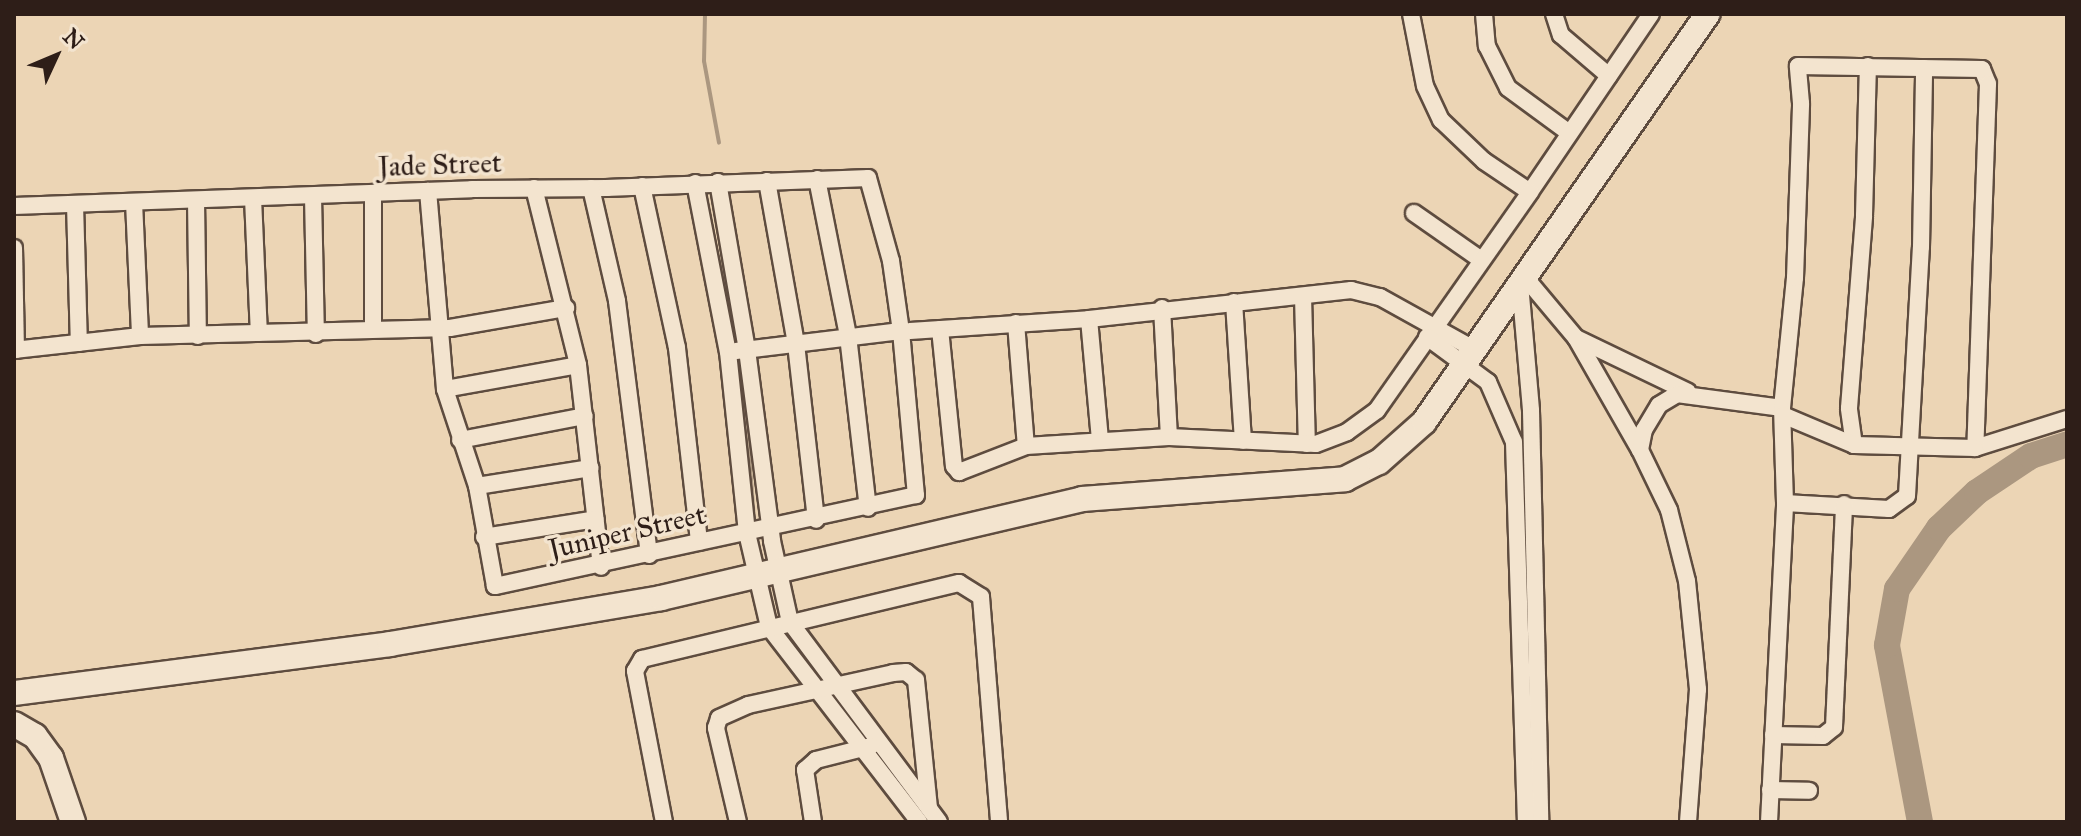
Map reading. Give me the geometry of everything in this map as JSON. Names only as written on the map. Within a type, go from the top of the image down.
[{"type":"street","points":[[1411,14],[1425,86],[1441,120],[1484,161],[1530,192]]},
{"type":"street","points":[[1484,14],[1487,46],[1508,88],[1568,132]]},
{"type":"street","points":[[1554,14],[1561,35],[1609,76]]},
{"type":"street","points":[[940,329],[954,466],[968,471],[1026,446],[1169,437],[1307,444],[1347,432],[1377,410],[1651,14]]},
{"type":"street","points":[[14,693],[390,644],[767,576],[1024,509],[1082,499],[1345,479],[1404,443],[1424,422],[1468,354],[1708,14]]},
{"type":"street","points":[[1769,822],[1785,503],[1782,411],[1795,278],[1801,103],[1798,66],[1975,67],[1988,76],[1975,448]]},
{"type":"street","points":[[1854,445],[1849,408],[1864,216],[1868,66]]},
{"type":"street","points":[[1785,503],[1898,507],[1907,496],[1924,68]]},
{"type":"street","name":"Jade Street","points":[[14,206],[868,178],[906,331]]},
{"type":"street","points":[[817,179],[848,336],[868,508]]},
{"type":"street","points":[[767,181],[796,344],[816,520]]},
{"type":"street","points":[[718,182],[747,350],[770,529],[767,576],[769,627],[862,748],[929,818]]},
{"type":"street","points":[[695,183],[728,352],[747,533],[790,622],[898,768],[929,818]]},
{"type":"street","points":[[642,186],[677,348],[699,542]]},
{"type":"street","points":[[534,188],[578,365],[601,567]]},
{"type":"street","points":[[591,188],[617,301],[649,555]]},
{"type":"street","points":[[428,191],[443,328],[445,389],[477,486],[484,537],[596,519]]},
{"type":"street","points":[[373,194],[373,329]]},
{"type":"street","points":[[313,196],[316,334]]},
{"type":"street","points":[[253,198],[259,333]]},
{"type":"street","points":[[196,200],[198,336]]},
{"type":"street","points":[[134,202],[140,336]]},
{"type":"street","points":[[75,204],[79,343]]},
{"type":"street","points":[[1414,213],[1480,259]]},
{"type":"street","points":[[14,248],[15,350],[140,336],[316,334],[443,328],[566,308]]},
{"type":"street","points":[[1522,279],[1576,338],[1640,450],[1669,510],[1687,581],[1698,689],[1688,822]]},
{"type":"street","points":[[1522,279],[1531,411],[1540,822]]},
{"type":"street","points":[[728,352],[848,336],[1089,319],[1162,308],[1369,292],[1468,354],[1488,382],[1514,442],[1526,822]]},
{"type":"street","points":[[1303,296],[1307,444]]},
{"type":"street","points":[[1234,302],[1243,441]]},
{"type":"street","points":[[1162,308],[1169,437]]},
{"type":"street","points":[[1089,319],[1100,441]]},
{"type":"street","points":[[1016,323],[1026,446]]},
{"type":"street","name":"Juniper Street","points":[[484,537],[495,586],[601,567],[699,542],[816,520],[916,495],[906,331]]},
{"type":"street","points":[[1576,338],[1688,392],[1733,404],[1782,411],[1854,445],[1910,449],[1975,448],[2067,419]]},
{"type":"street","points":[[445,389],[578,365]]},
{"type":"street","points":[[1640,450],[1644,430],[1659,405],[1688,392]]},
{"type":"street","points":[[460,440],[585,416]]},
{"type":"street","points":[[477,486],[591,468]]},
{"type":"street","points":[[1773,735],[1823,736],[1834,727],[1844,504]]},
{"type":"street","points":[[664,822],[637,683],[638,664],[652,654],[959,583],[976,590],[981,597],[999,822]]},
{"type":"street","points":[[738,822],[716,728],[719,718],[816,688],[906,672],[916,680],[929,818]]},
{"type":"street","points":[[14,724],[35,736],[51,758],[73,822]]},
{"type":"street","points":[[813,822],[805,770],[816,760],[880,744]]},
{"type":"street","points":[[898,768],[911,766],[923,752]]},
{"type":"street","points":[[1770,790],[1809,791]]},
{"type":"waterway","points":[[705,14],[704,61],[719,143]]},
{"type":"waterway","points":[[715,244],[735,329]]},
{"type":"waterway","points":[[744,387],[754,520]]},
{"type":"waterway","points":[[1920,822],[1887,645],[1897,589],[1939,528],[1977,492],[2031,456],[2067,444]]}]
